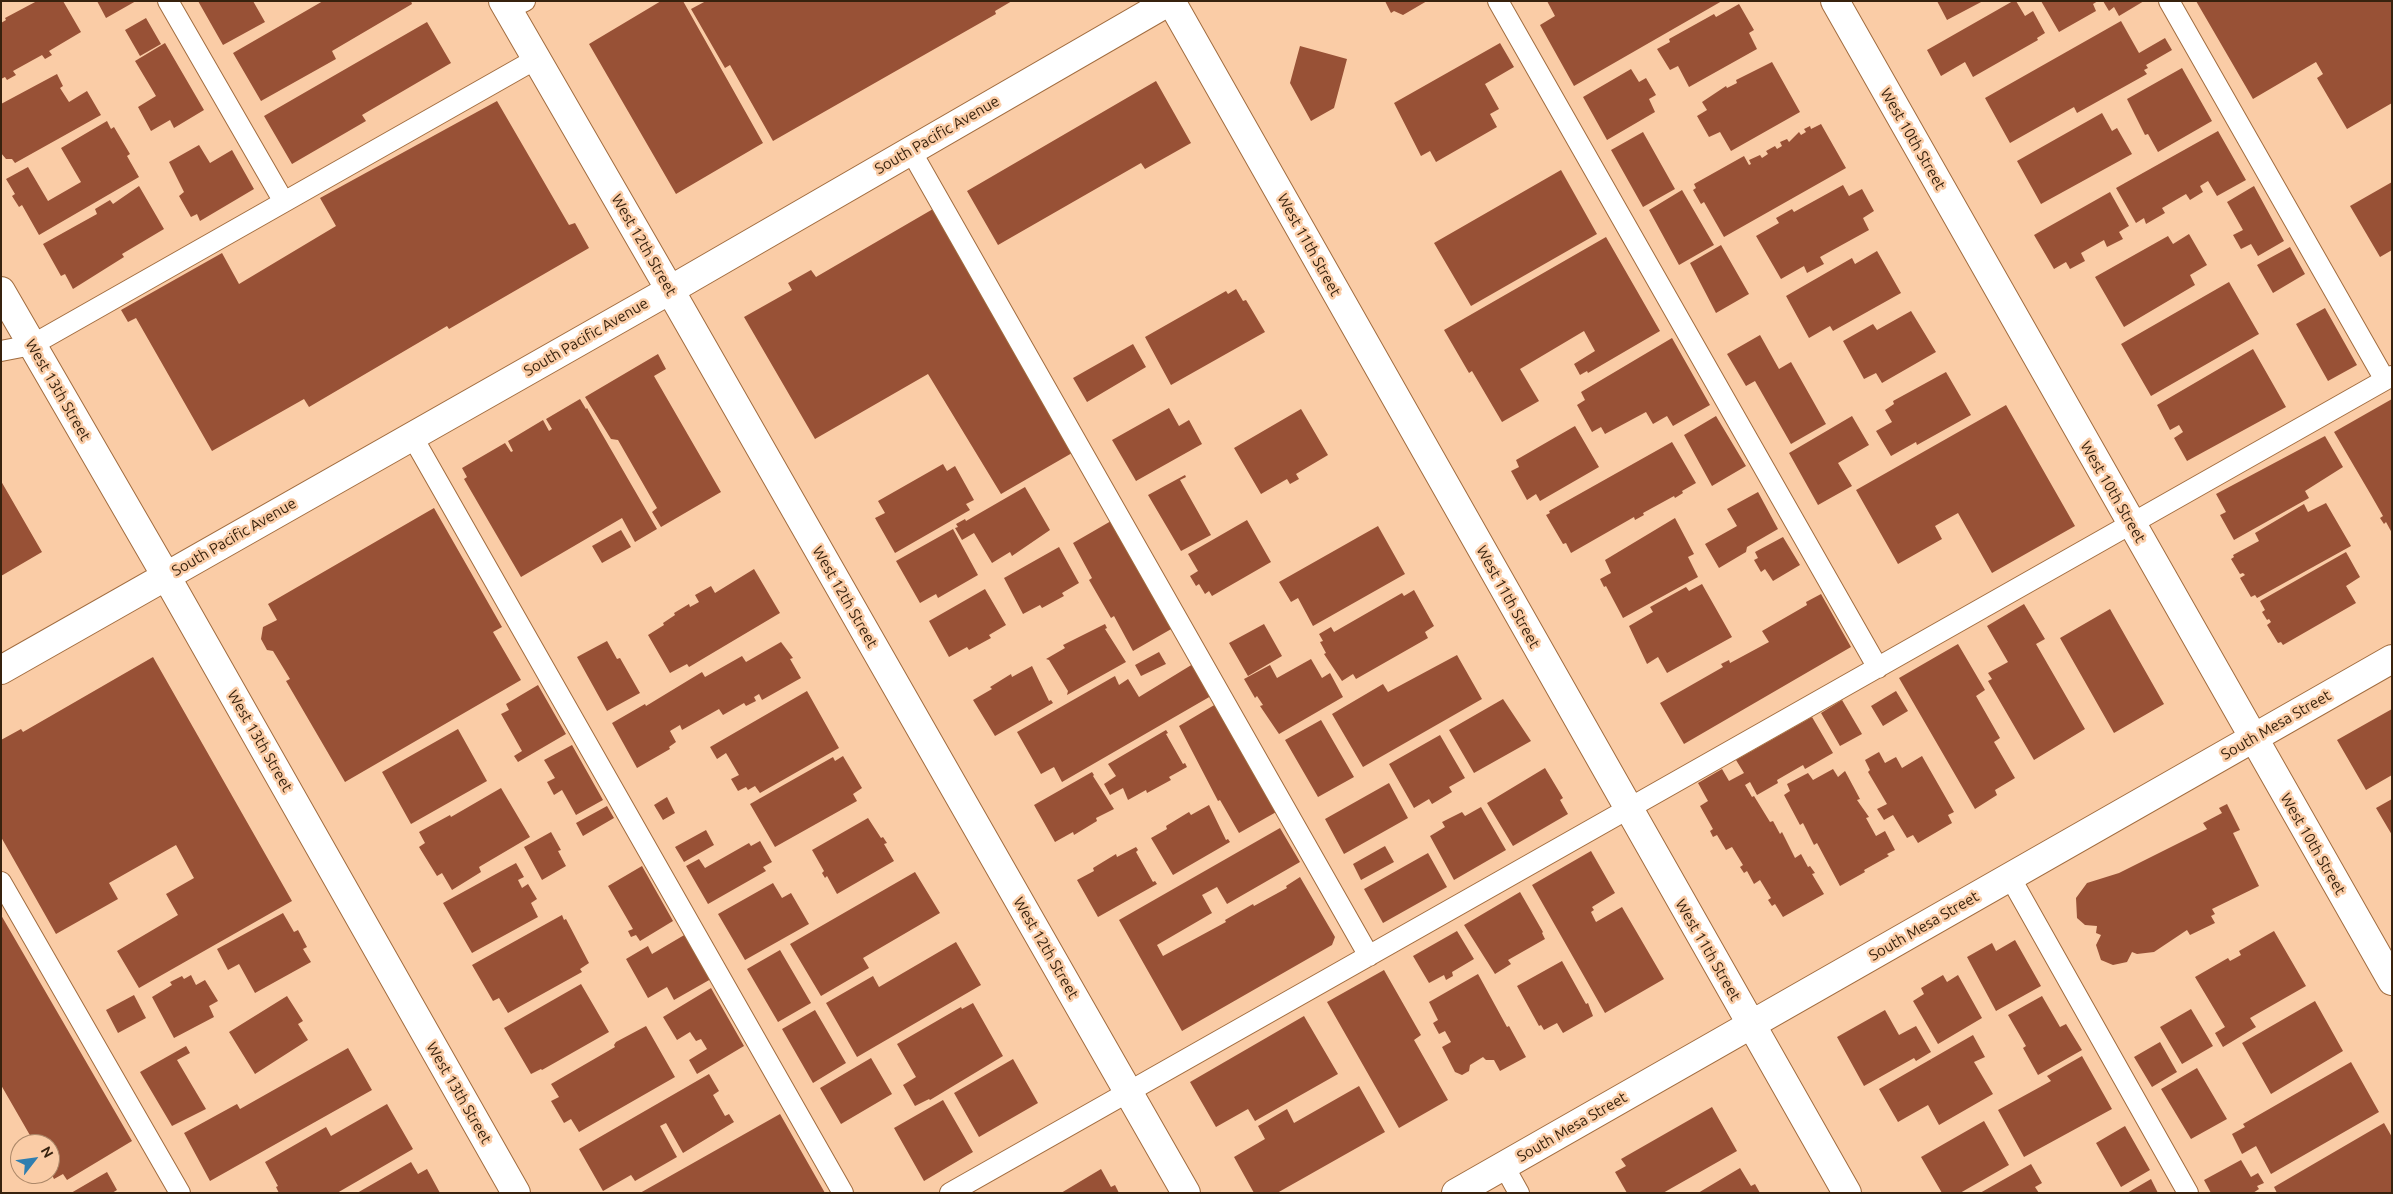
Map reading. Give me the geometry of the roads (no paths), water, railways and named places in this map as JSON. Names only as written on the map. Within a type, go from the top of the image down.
[{"type":"street","name":"South Pacific Avenue","points":[[1,670],[670,290],[1170,1]]},
{"type":"street","name":"West 11th Street","points":[[1170,1],[1847,1193]]},
{"type":"street","name":"West 10th Street","points":[[1835,1],[2131,525],[2392,981]]},
{"type":"street","name":"West 12th Street","points":[[512,4],[536,59],[1186,1193]]},
{"type":"street","name":"West 13th Street","points":[[1,291],[166,576],[516,1193]]},
{"type":"street","name":"South Mesa Street","points":[[1456,1193],[2392,659]]},
{"type":"lane","points":[[168,1],[284,202]]},
{"type":"lane","points":[[1498,1],[1878,668]]},
{"type":"lane","points":[[950,1193],[2389,378],[2168,1]]},
{"type":"lane","points":[[1,351],[32,345],[536,59]]},
{"type":"lane","points":[[911,151],[1369,956]]},
{"type":"lane","points":[[412,436],[843,1193]]},
{"type":"lane","points":[[2010,877],[2188,1193]]},
{"type":"lane","points":[[1,882],[180,1193]]},
{"type":"lane","points":[[1504,1166],[1519,1193]]}]
